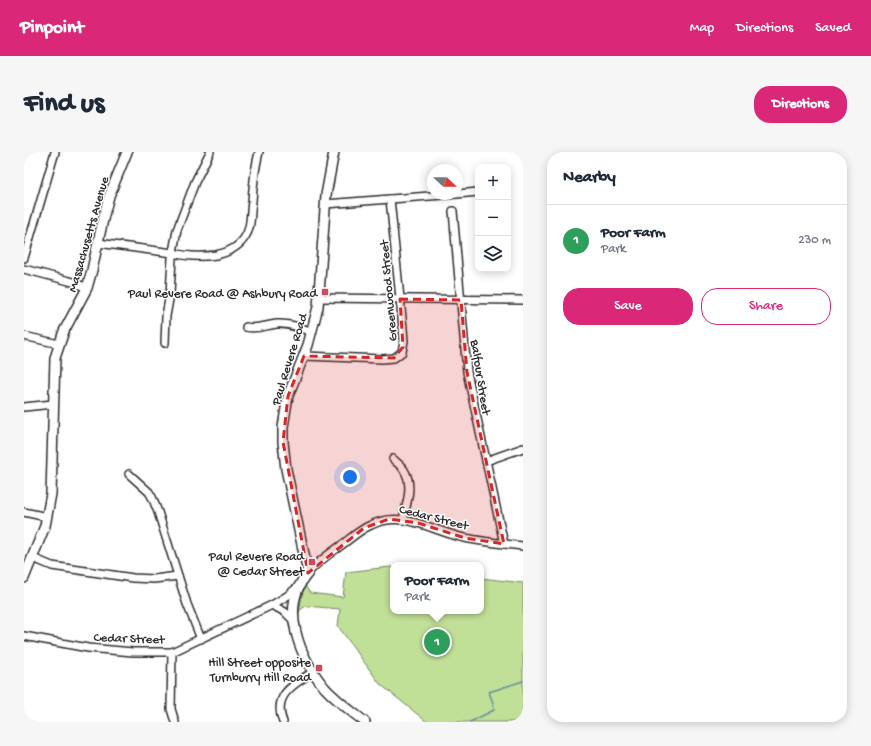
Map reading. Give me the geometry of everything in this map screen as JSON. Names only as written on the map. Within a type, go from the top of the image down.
[{"type":"street","points":[[24,258],[55,152]]},
{"type":"street","name":"Massachusetts Avenue","points":[[24,578],[33,558],[47,517],[51,494],[55,358],[59,344],[87,288],[109,196],[127,152]]},
{"type":"street","points":[[165,343],[166,316],[177,230],[195,182],[210,152]]},
{"type":"street","points":[[98,243],[196,257],[222,254],[232,249],[245,237],[249,227],[259,152]]},
{"type":"street","name":"Paul Revere Road","points":[[308,573],[286,469],[283,442],[288,396],[304,356],[318,307],[325,204],[334,152]]},
{"type":"street","points":[[463,193],[475,192]]},
{"type":"street","points":[[325,204],[427,197]]},
{"type":"street","name":"Greenwood Street","points":[[304,356],[382,359],[394,358],[402,352],[400,299],[390,200]]},
{"type":"street","name":"Balfour Street","points":[[452,211],[467,372],[504,544]]},
{"type":"street","points":[[24,269],[73,282],[87,288]]},
{"type":"street","points":[[318,298],[523,300]]},
{"type":"street","points":[[246,327],[257,328],[276,324],[286,324],[312,332]]},
{"type":"street","points":[[24,336],[59,344]]},
{"type":"street","points":[[24,407],[53,404]]},
{"type":"street","points":[[486,462],[523,448]]},
{"type":"street","points":[[393,459],[404,469],[409,482],[409,492],[403,520]]},
{"type":"street","points":[[129,474],[149,492],[152,497],[201,639]]},
{"type":"street","points":[[24,512],[47,517]]},
{"type":"street","name":"Cedar Street","points":[[24,636],[88,648],[133,652],[172,652],[272,605],[287,596],[299,586],[308,573],[325,557],[367,526],[389,519],[403,520],[464,538],[523,546]]},
{"type":"street","points":[[33,558],[52,566],[133,578],[154,579],[178,576]]},
{"type":"street","points":[[299,586],[293,620],[300,644],[313,672],[334,696],[365,722]]},
{"type":"street","points":[[272,605],[285,612],[293,620]]},
{"type":"street","points":[[172,652],[171,709],[175,722]]},
{"type":"street","points":[[283,722],[280,712],[284,694],[290,687],[313,672]]},
{"type":"highlighted area","points":[[400,299],[461,300],[467,372],[504,544],[465,538],[418,523],[389,519],[364,528],[308,573],[283,442],[288,396],[304,356],[394,358],[403,347]]},
{"type":"green space","points":[[390,567],[390,614],[484,614],[484,578],[523,583],[523,722],[427,722],[380,684],[338,626],[340,609],[306,606],[300,610],[299,613],[306,583],[306,587],[310,593],[343,597],[346,572]]},
{"type":"waterway","points":[[470,722],[494,710],[489,692],[523,681]]},
{"type":"place","name":"Paul Revere Road @ Ashbury Road","points":[[325,292]]},
{"type":"place","name":"Paul Revere Road @ Cedar Street","points":[[312,562]]},
{"type":"place","name":"Poor Farm","points":[[437,642]]},
{"type":"place","name":"Hill Street opposite Turnburry Hill Road","points":[[319,668]]}]
